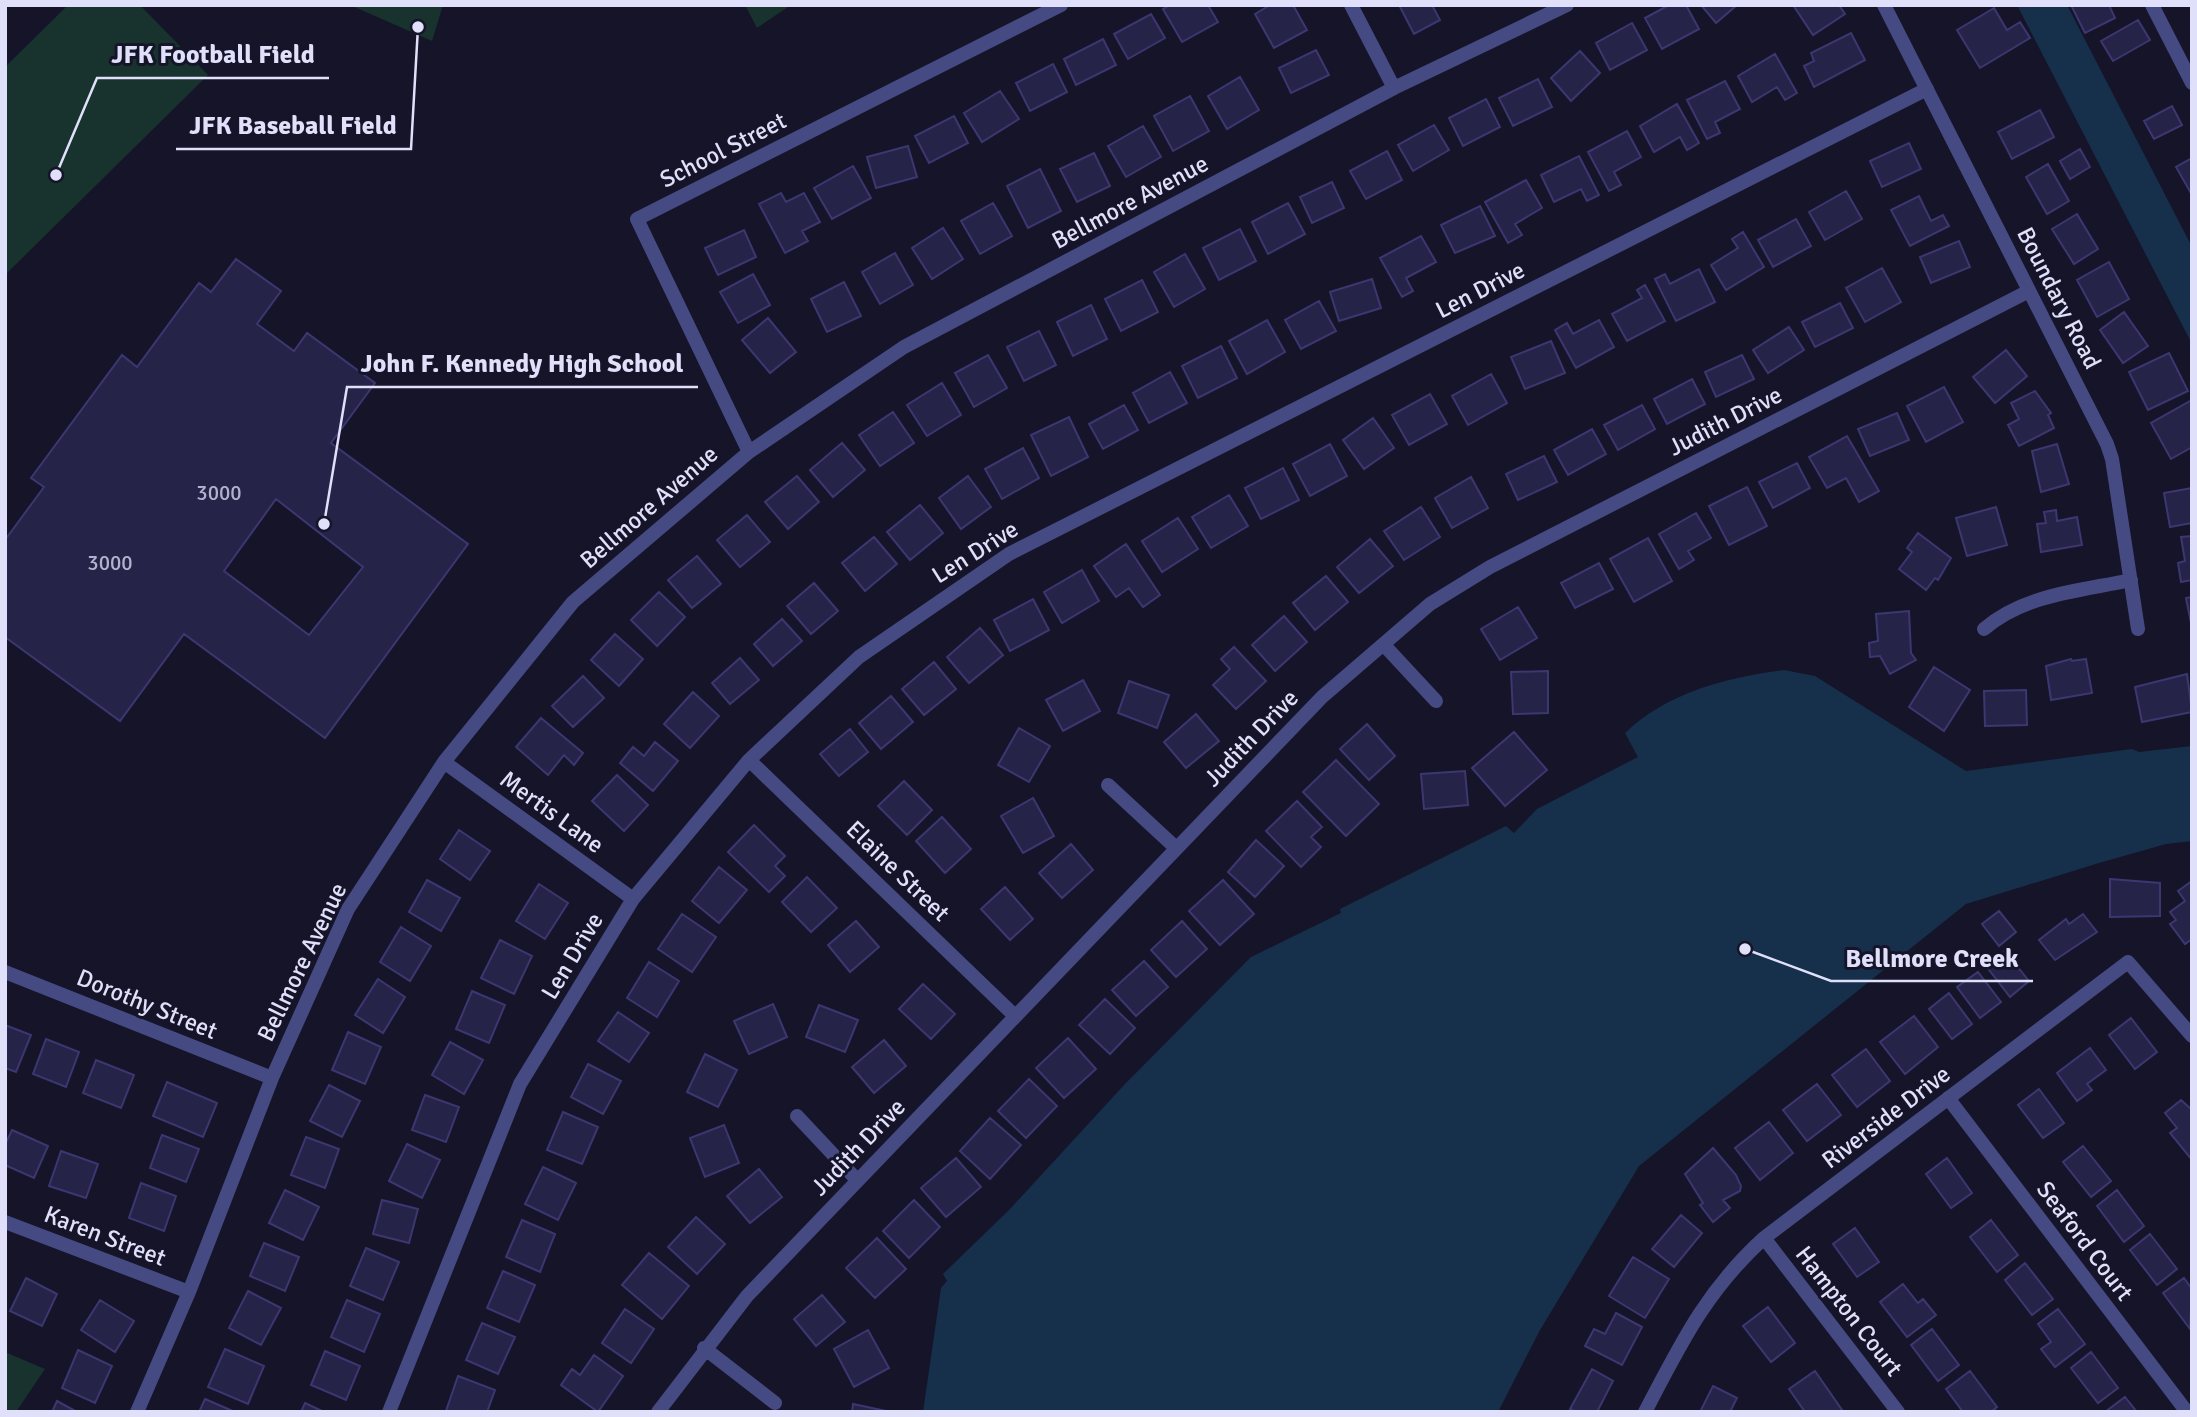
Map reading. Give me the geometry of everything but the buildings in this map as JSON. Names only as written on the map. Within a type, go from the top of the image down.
[{"type":"street","name":"School Street","points":[[749,452],[637,219],[1061,5]]},
{"type":"street","points":[[1350,5],[1394,88]]},
{"type":"street","name":"Bellmore Avenue","points":[[137,1412],[189,1292],[272,1079],[348,909],[444,762],[573,602],[749,452],[904,347],[1394,88],[1567,5]]},
{"type":"street","name":"Boundary Road","points":[[1884,5],[2107,444],[2112,460],[2138,629]]},
{"type":"street","points":[[2152,5],[2192,83]]},
{"type":"street","name":"Len Drive","points":[[389,1412],[520,1084],[634,899],[749,760],[859,657],[1009,554],[1927,89]]},
{"type":"street","name":"Judith Drive","points":[[658,1412],[704,1348],[747,1296],[857,1180],[1322,696],[1430,604],[1490,567],[2029,291]]},
{"type":"street","points":[[1984,629],[2004,613],[2028,602],[2131,580]]},
{"type":"street","points":[[1384,645],[1436,701]]},
{"type":"street","name":"Elaine Street","points":[[749,760],[1015,1016]]},
{"type":"street","name":"Mertis Lane","points":[[444,762],[634,899]]},
{"type":"street","points":[[1108,785],[1176,848]]},
{"type":"street","name":"Riverside Drive","points":[[1645,1412],[1694,1318],[1733,1266],[1764,1238],[2128,962],[2192,1036]]},
{"type":"street","name":"Dorothy Street","points":[[5,972],[272,1079]]},
{"type":"street","name":"Seaford Court","points":[[1948,1098],[2187,1412]]},
{"type":"street","points":[[797,1116],[857,1180]]},
{"type":"street","name":"Karen Street","points":[[5,1222],[189,1292]]},
{"type":"street","name":"Hampton Court","points":[[1764,1238],[1898,1412]]},
{"type":"street","points":[[704,1348],[775,1403]]},
{"type":"green space","points":[[68,5],[140,5],[208,75],[5,275],[5,67]]},
{"type":"green space","points":[[350,5],[443,5],[432,41]]},
{"type":"green space","points":[[745,5],[791,5],[757,28]]},
{"type":"green space","points":[[5,1352],[45,1369],[16,1412],[5,1412]]},
{"type":"water","points":[[2017,5],[2067,5],[2192,247],[2192,344]]},
{"type":"water","points":[[1784,670],[1815,676],[1966,771],[2132,749],[2139,752],[2192,746],[2192,841],[2166,844],[1966,904],[1639,1166],[1540,1330],[1498,1412],[923,1412],[941,1288],[947,1281],[943,1274],[1010,1209],[1125,1084],[1251,957],[1506,826],[1514,833],[1537,809],[1638,757],[1625,733],[1660,707],[1699,689],[1741,677]]},
{"type":"place","name":"JFK Baseball Field","points":[[418,27]]},
{"type":"place","name":"JFK Football Field","points":[[56,175]]},
{"type":"place","name":"John F. Kennedy High School","points":[[324,524]]},
{"type":"place","name":"Bellmore Creek","points":[[1745,949]]}]
